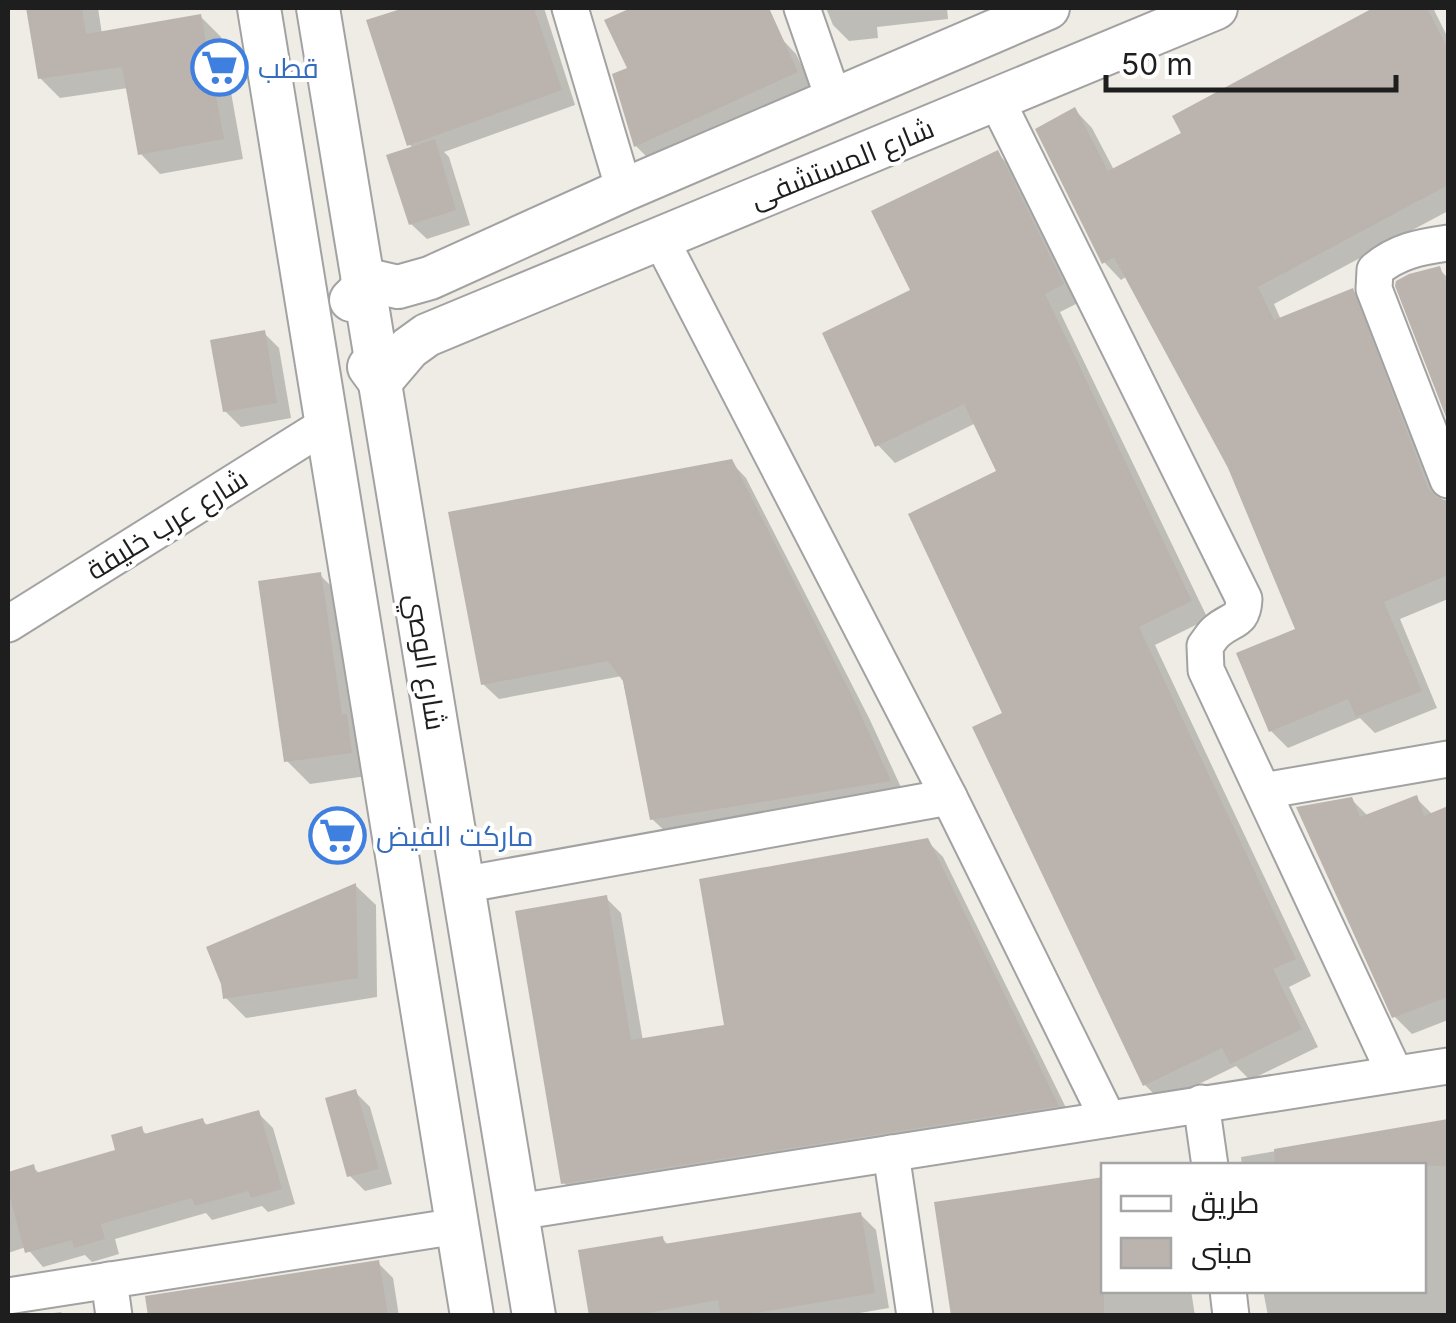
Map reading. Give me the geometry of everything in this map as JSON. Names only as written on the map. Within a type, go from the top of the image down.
[{"type":"street","name":"شارع الوصي","points":[[259,8],[343,298],[344,389],[464,894],[534,1316]]},
{"type":"street","name":"شارع الوصي","points":[[318,8],[343,298],[344,389],[405,908],[472,1316]]},
{"type":"street","points":[[570,8],[624,190]]},
{"type":"street","points":[[802,8],[834,100]]},
{"type":"street","points":[[343,298],[398,298],[624,190],[834,100],[981,21],[1048,8]]},
{"type":"street","name":"شارع المستشفى","points":[[468,319],[1216,8]]},
{"type":"street","points":[[996,99],[1244,599],[1244,614],[1237,622],[1218,630],[1205,646],[1206,670],[1395,1074]]},
{"type":"street","points":[[660,238],[949,797],[1108,1119]]},
{"type":"street","points":[[1448,243],[1391,256],[1375,270],[1374,290],[1448,480]]},
{"type":"street","points":[[446,272],[438,281],[437,304],[445,314],[468,319]]},
{"type":"street","points":[[343,298],[414,329],[468,319]]},
{"type":"street","points":[[344,389],[393,364],[418,342],[468,319]]},
{"type":"street","name":"شارع عرب خليفة","points":[[8,624],[344,389]]},
{"type":"street","points":[[1263,791],[1448,759]]},
{"type":"street","points":[[405,908],[417,924],[436,930],[455,921],[464,894],[949,797]]},
{"type":"street","points":[[422,1012],[430,994],[448,984],[467,990],[482,1005]]},
{"type":"street","points":[[517,1212],[1448,1066]]},
{"type":"street","points":[[1201,1103],[1210,1163]]},
{"type":"street","points":[[890,1153],[915,1316]]},
{"type":"street","points":[[8,1296],[458,1226]]},
{"type":"street","points":[[109,1280],[114,1316]]},
{"type":"building","points":[[26,8],[82,8],[86,34],[201,14],[224,139],[138,155],[122,67],[38,79]]},
{"type":"building","points":[[404,8],[534,8],[562,90],[407,146],[366,20]]},
{"type":"building","points":[[631,8],[769,8],[798,72],[634,147],[612,74],[627,68],[604,20]]},
{"type":"building","points":[[1373,8],[1427,8],[1448,49],[1448,185],[1258,287],[1274,320],[1353,288],[1428,488],[1436,497],[1448,501],[1448,575],[1384,602],[1422,691],[1356,717],[1348,699],[1269,732],[1236,653],[1295,629],[1228,468],[1114,257],[1102,264],[1035,129],[1075,107],[1108,171],[1181,133],[1172,116]]},
{"type":"building","points":[[435,139],[456,210],[409,225],[386,155]]},
{"type":"building","points":[[998,150],[1064,284],[1045,294],[1192,601],[1139,627],[1296,959],[1273,969],[1302,1029],[1230,1064],[1222,1048],[1143,1086],[972,727],[1002,713],[908,514],[996,471],[964,404],[875,447],[822,333],[910,290],[871,211]]},
{"type":"building","points":[[1440,266],[1448,289],[1448,422],[1395,286],[1396,281],[1409,274]]},
{"type":"building","points":[[265,330],[277,403],[223,412],[210,340]]},
{"type":"building","points":[[732,459],[891,781],[650,820],[623,681],[608,661],[481,685],[448,512]]},
{"type":"building","points":[[321,572],[342,714],[347,714],[352,753],[284,762],[258,581]]},
{"type":"building","points":[[1417,795],[1424,816],[1448,806],[1448,997],[1392,1018],[1296,807],[1352,797],[1360,817]]},
{"type":"building","points":[[928,838],[1059,1106],[561,1184],[515,911],[607,895],[631,1040],[724,1025],[699,879]]},
{"type":"building","points":[[356,883],[358,978],[223,999],[206,947]]},
{"type":"building","points":[[356,1089],[379,1169],[347,1177],[325,1098]]},
{"type":"building","points":[[259,1110],[282,1189],[251,1198],[248,1191],[195,1206],[192,1198],[101,1224],[105,1239],[74,1248],[72,1240],[25,1253],[8,1190],[8,1172],[34,1164],[36,1173],[115,1150],[111,1135],[142,1126],[144,1134],[203,1118],[205,1125]]},
{"type":"building","points":[[1448,1119],[1448,1166],[1275,1163],[1274,1149]]},
{"type":"building","points":[[1101,1177],[1104,1316],[951,1316],[934,1202]]},
{"type":"building","points":[[861,1212],[875,1293],[739,1316],[721,1316],[718,1300],[631,1316],[589,1316],[578,1250],[663,1236],[664,1244]]},
{"type":"building","points":[[379,1260],[388,1316],[148,1316],[145,1296]]},
{"type":"place","name":"قطب","points":[[219,68]]},
{"type":"place","name":"ماركت الفيض","points":[[337,836]]}]
